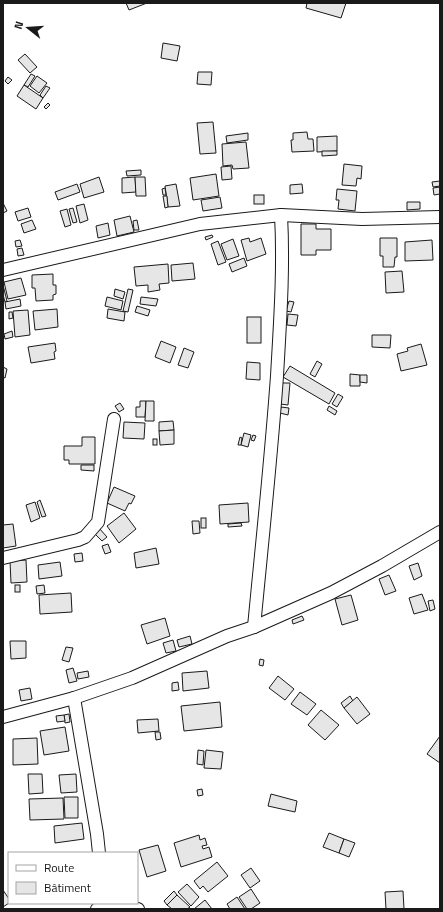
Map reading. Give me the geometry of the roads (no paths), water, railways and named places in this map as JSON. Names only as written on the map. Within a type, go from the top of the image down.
[{"type":"street","points":[[3,270],[200,224],[282,215],[362,219],[440,217]]},
{"type":"street","points":[[254,627],[272,446],[283,249],[282,215]]},
{"type":"street","points":[[3,558],[78,540],[85,537],[98,522],[114,419]]},
{"type":"street","points":[[3,717],[74,698],[132,678],[227,636],[254,627],[331,593],[382,566],[440,532]]},
{"type":"street","points":[[74,698],[99,852]]},
{"type":"street","points":[[102,906],[138,909]]}]
